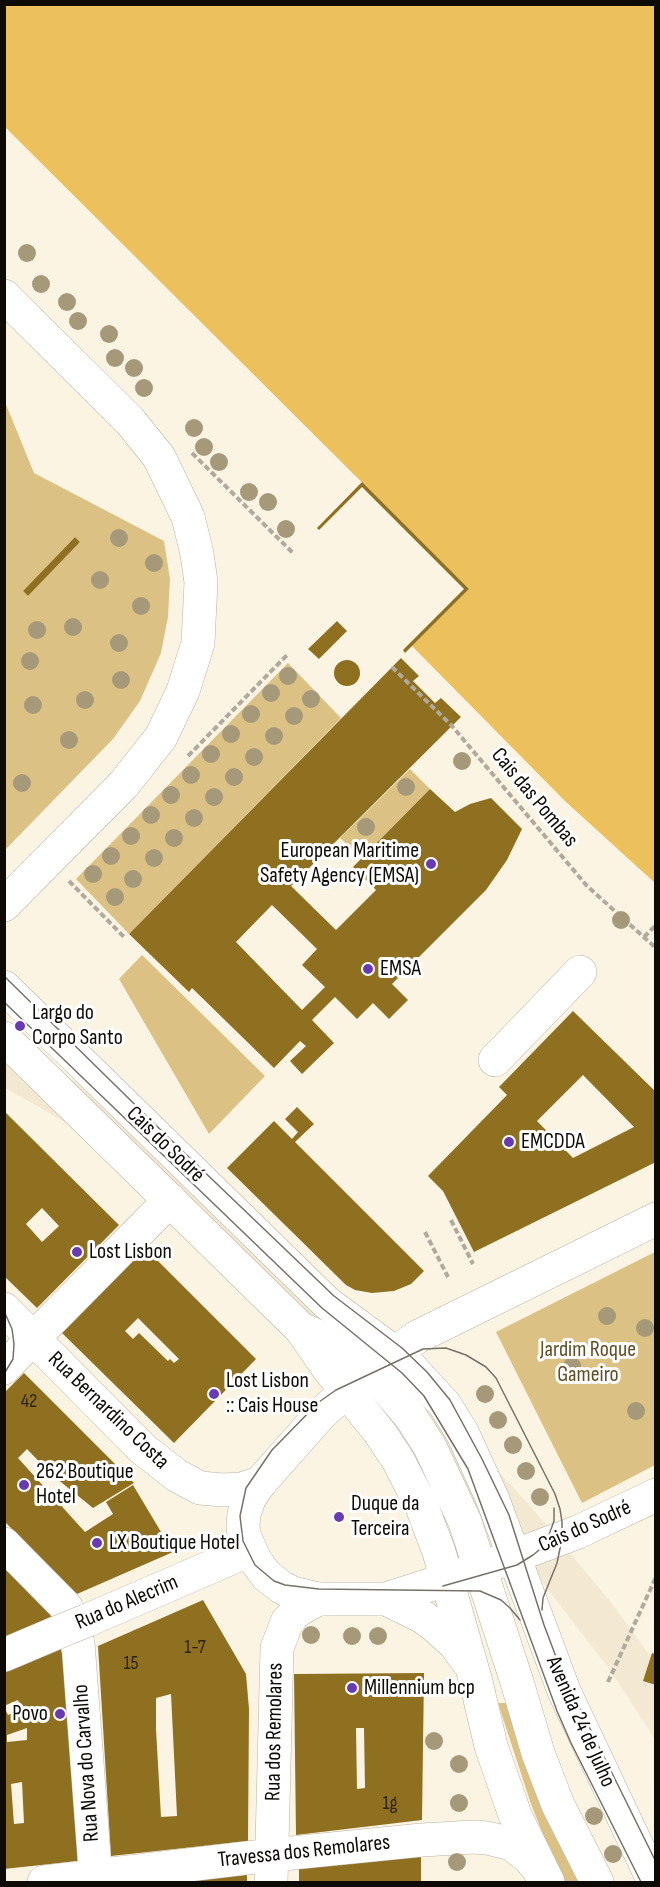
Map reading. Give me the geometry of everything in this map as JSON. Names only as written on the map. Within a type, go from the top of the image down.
[{"type":"street","points":[[4,296],[130,421],[159,457],[188,517],[201,582],[201,612],[196,651],[179,702],[161,737],[124,784],[4,905]]},
{"type":"street","points":[[495,1060],[580,972]]},
{"type":"street","name":"Cais do Sodré","points":[[4,987],[327,1303],[383,1361]]},
{"type":"street","points":[[6,1012],[309,1310],[364,1353],[361,1357],[303,1312],[4,1015],[6,1012]]},
{"type":"street","name":"Cais do Sodré","points":[[4,1038],[301,1329]]},
{"type":"street","points":[[4,1368],[170,1200]]},
{"type":"street","points":[[487,1693],[456,1644],[423,1617],[386,1599],[318,1599],[292,1593],[281,1587],[262,1570],[250,1550],[243,1526],[244,1514],[250,1497],[320,1415],[346,1390],[417,1337],[656,1219]]},
{"type":"street","name":"Rua Bernardino Costa","points":[[4,1309],[144,1449],[176,1475],[200,1488],[242,1489],[260,1483]]},
{"type":"street","points":[[301,1329],[341,1347],[383,1361],[411,1417],[430,1447],[465,1522],[478,1563]]},
{"type":"street","points":[[301,1329],[328,1368],[380,1433],[398,1460],[422,1507],[478,1563]]},
{"type":"street","points":[[478,1563],[496,1550],[462,1464],[425,1403],[395,1372],[393,1377],[419,1404],[446,1445],[470,1495],[478,1563],[491,1746],[515,1815],[548,1882]]},
{"type":"street","name":"Cais do Sodré","points":[[386,1599],[478,1563],[596,1524],[656,1496]]},
{"type":"street","points":[[4,1544],[66,1607],[72,1627]]},
{"type":"street","name":"Rua do Alecrim","points":[[4,1655],[250,1550]]},
{"type":"street","name":"Avenida 24 de Julho","points":[[478,1563],[538,1753],[558,1805],[597,1882]]},
{"type":"street","name":"Avenida 24 de Julho","points":[[478,1563],[564,1691],[654,1882]]},
{"type":"street","name":"Rua dos Remolares","points":[[272,1869],[277,1648],[287,1622],[298,1610],[318,1599]]},
{"type":"street","name":"Rua Nova do Carvalho","points":[[72,1627],[95,1879]]},
{"type":"street","points":[[612,1882],[572,1803],[514,1638],[522,1635],[562,1737],[635,1882]]},
{"type":"street","name":"Travessa dos Remolares","points":[[44,1882],[272,1869],[422,1840],[487,1838],[504,1842],[519,1850],[530,1859],[548,1882]]},
{"type":"path","points":[[185,446],[293,553]]},
{"type":"path","points":[[184,760],[288,654]]},
{"type":"path","name":"Cais das Pombas","points":[[392,667],[452,726],[587,886],[656,948]]},
{"type":"path","points":[[67,879],[125,938]]},
{"type":"path","points":[[644,938],[656,925]]},
{"type":"path","points":[[451,1220],[473,1264]]},
{"type":"path","points":[[425,1232],[448,1277]]},
{"type":"path","points":[[608,1682],[656,1577]]},
{"type":"shaded area","points":[[4,5],[655,5],[655,883],[565,801],[412,646],[469,589],[5,127]]},
{"type":"shaded area","points":[[4,1043],[63,1074],[110,1104],[346,1307],[531,1507],[610,1601],[650,1656],[655,1653],[655,1739],[610,1670],[536,1574],[457,1485],[287,1302],[85,1135],[5,1088]]},
{"type":"green space","points":[[5,402],[34,473],[164,541],[170,579],[168,617],[161,653],[140,701],[113,739],[5,850]],"holes":[[[75,537],[80,542],[28,596],[23,591]]]},
{"type":"green space","points":[[288,663],[341,718],[129,934],[76,879]]},
{"type":"green space","points":[[410,769],[430,789],[362,858],[340,838]]},
{"type":"green space","points":[[142,955],[265,1076],[209,1134],[119,979]]},
{"type":"green space","name":"Jardim Roque Gameiro","points":[[655,1252],[655,1465],[582,1503],[496,1332]]},
{"type":"green space","points":[[498,1703],[506,1703],[583,1882],[562,1882],[531,1804]]},
{"type":"building","points":[[362,482],[469,589],[405,653],[403,650],[464,589],[362,487],[319,530],[317,528]]},
{"type":"building","points":[[75,537],[80,542],[28,596],[23,591]]},
{"type":"building","points":[[337,621],[347,631],[319,659],[308,649]]},
{"type":"building","name":"European Maritime Safety Agency (EMSA)","points":[[401,658],[419,676],[413,681],[435,703],[441,698],[461,717],[291,886],[336,930],[376,890],[353,867],[430,789],[455,812],[470,804],[491,798],[522,829],[507,860],[486,890],[392,984],[408,1000],[389,1019],[373,1003],[357,1019],[335,997],[312,1020],[334,1043],[302,1074],[290,1061],[306,1046],[300,1041],[274,1068],[192,988],[189,992],[129,934]],"holes":[[[272,905],[317,949],[302,965],[325,987],[302,1010],[236,942]]]},
{"type":"building","points":[[347,660],[357,663],[360,673],[357,683],[347,686],[337,683],[334,673],[337,663]]},
{"type":"building","name":"EMCDDA","points":[[573,1011],[656,1092],[656,1162],[474,1252],[443,1191],[428,1176],[507,1095],[499,1087]],"holes":[[[583,1075],[634,1127],[573,1158],[537,1121]]]},
{"type":"building","points":[[297,1107],[314,1124],[295,1142],[424,1271],[411,1284],[394,1291],[372,1293],[355,1290],[346,1285],[227,1168],[274,1121],[292,1139],[298,1132],[285,1119]]},
{"type":"building","points":[[4,1111],[119,1225],[37,1308],[4,1276]],"holes":[[[42,1208],[59,1226],[42,1242],[26,1224]]]},
{"type":"building","points":[[145,1248],[256,1359],[174,1443],[62,1333]],"holes":[[[138,1318],[179,1359],[174,1363],[170,1359],[168,1361],[139,1333],[133,1339],[125,1331]]]},
{"type":"building","points":[[24,1373],[134,1483],[93,1508],[51,1474],[27,1449],[18,1458],[85,1532],[113,1514],[106,1502],[133,1485],[173,1552],[77,1594],[4,1521],[4,1393]]},
{"type":"building","points":[[4,1564],[49,1610],[64,1660],[78,1861],[4,1869],[4,1707],[8,1715],[21,1709],[18,1700],[4,1706]],"holes":[[[27,1728],[27,1740],[7,1742],[7,1735]],[[22,1782],[24,1823],[14,1824],[11,1784]]]},
{"type":"building","points":[[203,1600],[246,1674],[249,1709],[248,1841],[111,1856],[98,1646]],"holes":[[[171,1694],[177,1816],[161,1817],[156,1729],[156,1698]]]},
{"type":"building","points":[[652,1653],[656,1654],[656,1685],[643,1681]]},
{"type":"building","points":[[424,1673],[422,1820],[296,1835],[294,1674]],"holes":[[[356,1728],[364,1728],[365,1788],[357,1789]]]},
{"type":"building","points":[[421,1853],[421,1882],[299,1882],[299,1868]]},
{"type":"building","points":[[247,1874],[247,1882],[192,1882],[192,1881]]},
{"type":"tram line","points":[[4,976],[334,1296],[402,1348],[427,1372],[450,1400],[509,1515],[544,1625],[561,1670],[656,1862]]},
{"type":"tram line","points":[[4,1002],[322,1308],[402,1373],[424,1396],[468,1469],[557,1711],[641,1882]]},
{"type":"tram line","points":[[4,1311],[12,1329],[14,1344],[13,1359],[4,1374]]},
{"type":"tram line","points":[[520,1620],[501,1600],[480,1591],[319,1589],[285,1585],[274,1581],[255,1565],[243,1541],[240,1516],[246,1488],[272,1450],[319,1402],[336,1390],[423,1349],[446,1348],[466,1355],[486,1367],[496,1378],[555,1494],[560,1509],[562,1539],[557,1563],[543,1598],[542,1610]]},
{"type":"tram line","points":[[443,1586],[517,1565],[533,1555],[544,1546],[554,1521],[554,1508]]},
{"type":"place","name":"European Maritime Safety Agency (EMSA)","points":[[431,864]]},
{"type":"place","name":"EMSA","points":[[368,969]]},
{"type":"place","name":"Largo do Corpo Santo","points":[[20,1026]]},
{"type":"place","name":"EMCDDA","points":[[509,1142]]},
{"type":"place","name":"Lost Lisbon","points":[[77,1252]]},
{"type":"place","name":"Lost Lisbon :: Cais House","points":[[214,1394]]},
{"type":"place","name":"262 Boutique Hotel","points":[[24,1485]]},
{"type":"place","name":"Duque da Terceira","points":[[339,1517]]},
{"type":"place","name":"LX Boutique Hotel","points":[[97,1543]]},
{"type":"place","name":"Millennium bcp","points":[[352,1688]]},
{"type":"place","name":"Povo","points":[[60,1714]]}]
